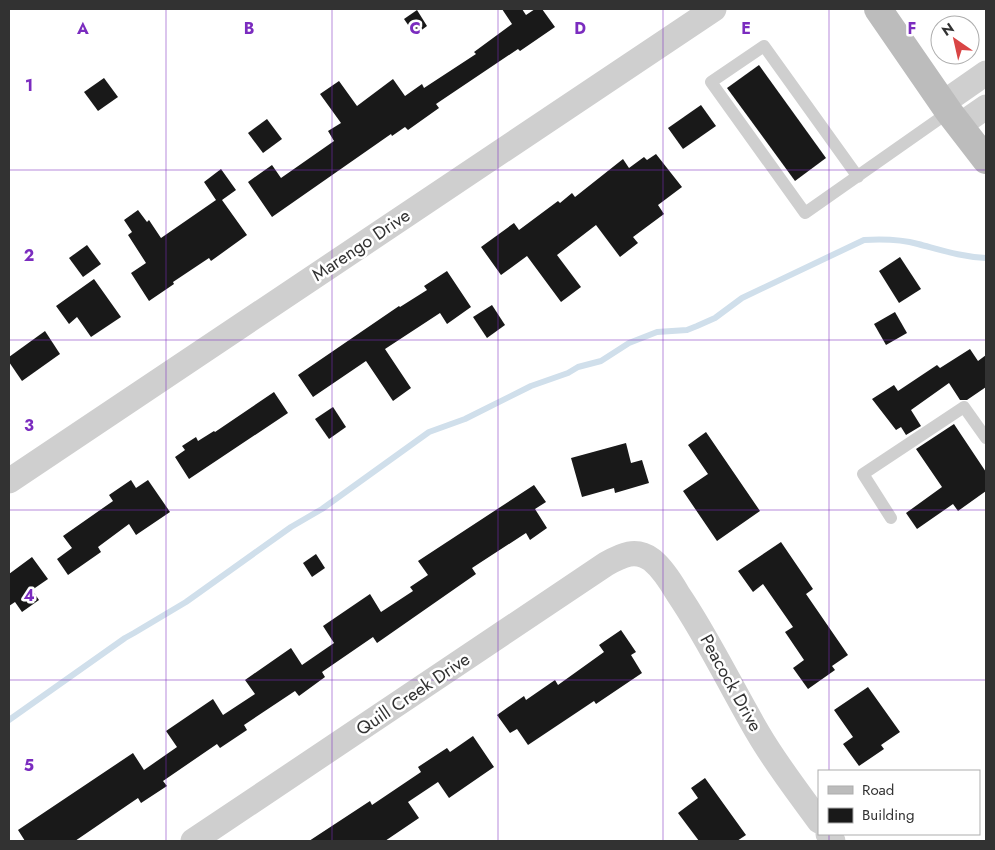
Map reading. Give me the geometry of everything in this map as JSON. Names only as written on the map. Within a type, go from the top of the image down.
[{"type":"main road","points":[[878,9],[986,160]]},
{"type":"street","name":"Marengo Drive","points":[[9,481],[702,12]]},
{"type":"street","points":[[951,113],[986,73]]},
{"type":"street","points":[[951,113],[986,107]]},
{"type":"street","name":"Quill Creek Drive","points":[[193,841],[606,564],[624,554],[635,554]]},
{"type":"street","name":"Peacock Drive","points":[[635,554],[653,560],[668,579],[711,646],[737,696],[774,759],[818,820]]},
{"type":"lane","points":[[858,177],[764,46],[711,82],[805,213],[858,177],[951,113]]},
{"type":"lane","points":[[891,518],[864,474],[964,407],[986,438]]},
{"type":"building","points":[[502,9],[522,9],[526,15],[535,9],[542,9],[555,27],[520,51],[518,49],[436,104],[439,108],[408,130],[405,127],[392,136],[391,134],[272,217],[248,182],[272,165],[281,178],[334,141],[328,131],[341,123],[320,94],[339,81],[357,106],[393,79],[405,96],[422,84],[424,88],[476,54],[474,52],[512,24]]},
{"type":"building","points":[[417,10],[427,26],[415,35],[404,19]]},
{"type":"building","points":[[759,65],[826,158],[795,181],[727,88]]},
{"type":"building","points":[[104,78],[118,97],[98,111],[84,92]]},
{"type":"building","points":[[701,105],[716,126],[683,149],[668,128]]},
{"type":"building","points":[[267,119],[282,139],[263,153],[248,133]]},
{"type":"building","points":[[656,154],[682,187],[658,205],[664,214],[633,237],[638,243],[620,257],[596,225],[557,255],[581,287],[561,302],[527,256],[501,275],[481,247],[514,223],[519,230],[558,201],[560,203],[572,193],[575,197],[623,159],[629,168],[644,157],[647,160]]},
{"type":"building","points":[[221,169],[236,190],[222,200],[247,235],[211,261],[209,258],[173,282],[174,284],[149,301],[131,273],[146,263],[128,235],[132,232],[124,220],[138,210],[147,222],[149,220],[161,238],[216,200],[204,182]]},
{"type":"building","points":[[87,245],[101,264],[83,277],[69,258]]},
{"type":"building","points":[[900,257],[921,289],[899,303],[879,271]]},
{"type":"building","points":[[447,271],[471,307],[447,324],[440,313],[385,349],[411,388],[393,401],[366,361],[313,397],[298,375],[399,306],[427,290],[424,286]]},
{"type":"building","points":[[94,279],[121,317],[91,337],[77,317],[69,324],[56,306]]},
{"type":"building","points":[[492,305],[505,325],[487,338],[473,317]]},
{"type":"building","points":[[895,312],[907,333],[886,345],[874,324]]},
{"type":"building","points":[[45,331],[60,354],[22,381],[9,362],[9,357]]},
{"type":"building","points":[[970,349],[978,361],[986,355],[986,387],[967,400],[960,400],[949,383],[911,410],[921,426],[906,435],[901,427],[896,430],[872,399],[894,385],[898,391],[937,365],[940,368]]},
{"type":"building","points":[[274,392],[288,413],[189,479],[175,457],[185,450],[182,446],[196,437],[198,441],[215,432]]},
{"type":"building","points":[[333,407],[346,427],[329,439],[315,419]]},
{"type":"building","points":[[954,424],[986,472],[986,491],[958,511],[953,504],[917,529],[906,513],[942,487],[916,449]]},
{"type":"building","points":[[706,432],[760,511],[717,541],[683,491],[708,474],[688,445]]},
{"type":"building","points":[[626,443],[631,463],[642,460],[649,483],[615,493],[614,488],[582,497],[571,458]]},
{"type":"building","points":[[131,480],[136,488],[148,480],[170,512],[136,535],[129,524],[98,547],[101,552],[68,575],[57,559],[72,548],[63,536],[113,501],[109,495]]},
{"type":"building","points":[[534,485],[546,502],[535,509],[547,528],[530,540],[526,533],[472,568],[476,574],[377,643],[373,637],[322,672],[325,677],[299,696],[295,691],[244,725],[247,730],[220,748],[217,744],[163,781],[167,786],[141,803],[138,798],[75,841],[25,841],[18,830],[133,753],[144,770],[177,747],[166,731],[213,699],[223,715],[255,694],[245,680],[291,648],[302,665],[334,643],[323,626],[370,594],[381,612],[413,591],[410,587],[428,575],[418,561]]},
{"type":"building","points":[[781,542],[813,589],[806,594],[848,655],[832,666],[835,670],[808,689],[793,668],[804,660],[785,632],[793,627],[763,584],[753,592],[738,571]]},
{"type":"building","points":[[316,554],[325,568],[312,577],[303,563]]},
{"type":"building","points":[[32,557],[48,579],[32,590],[39,600],[22,612],[15,602],[9,606],[9,574]]},
{"type":"building","points":[[621,630],[636,652],[631,655],[642,673],[596,704],[594,701],[528,745],[517,729],[510,733],[497,715],[524,696],[526,700],[555,680],[558,685],[604,652],[599,645]]},
{"type":"building","points":[[868,687],[900,732],[881,745],[884,749],[859,766],[843,744],[853,737],[834,710]]},
{"type":"building","points":[[473,736],[494,767],[449,798],[438,782],[408,802],[419,818],[385,841],[309,841],[370,801],[372,805],[421,772],[418,767],[447,748],[450,752]]},
{"type":"building","points":[[705,778],[746,835],[737,841],[699,841],[678,813],[698,798],[691,788]]},
{"type":"waterway","points":[[9,720],[125,638],[186,602],[291,527],[322,509],[429,432],[465,419],[531,386],[568,373],[578,367],[601,361],[629,343],[657,332],[687,330],[697,326],[715,318],[742,298],[864,240],[904,241],[960,255],[986,258]]}]
